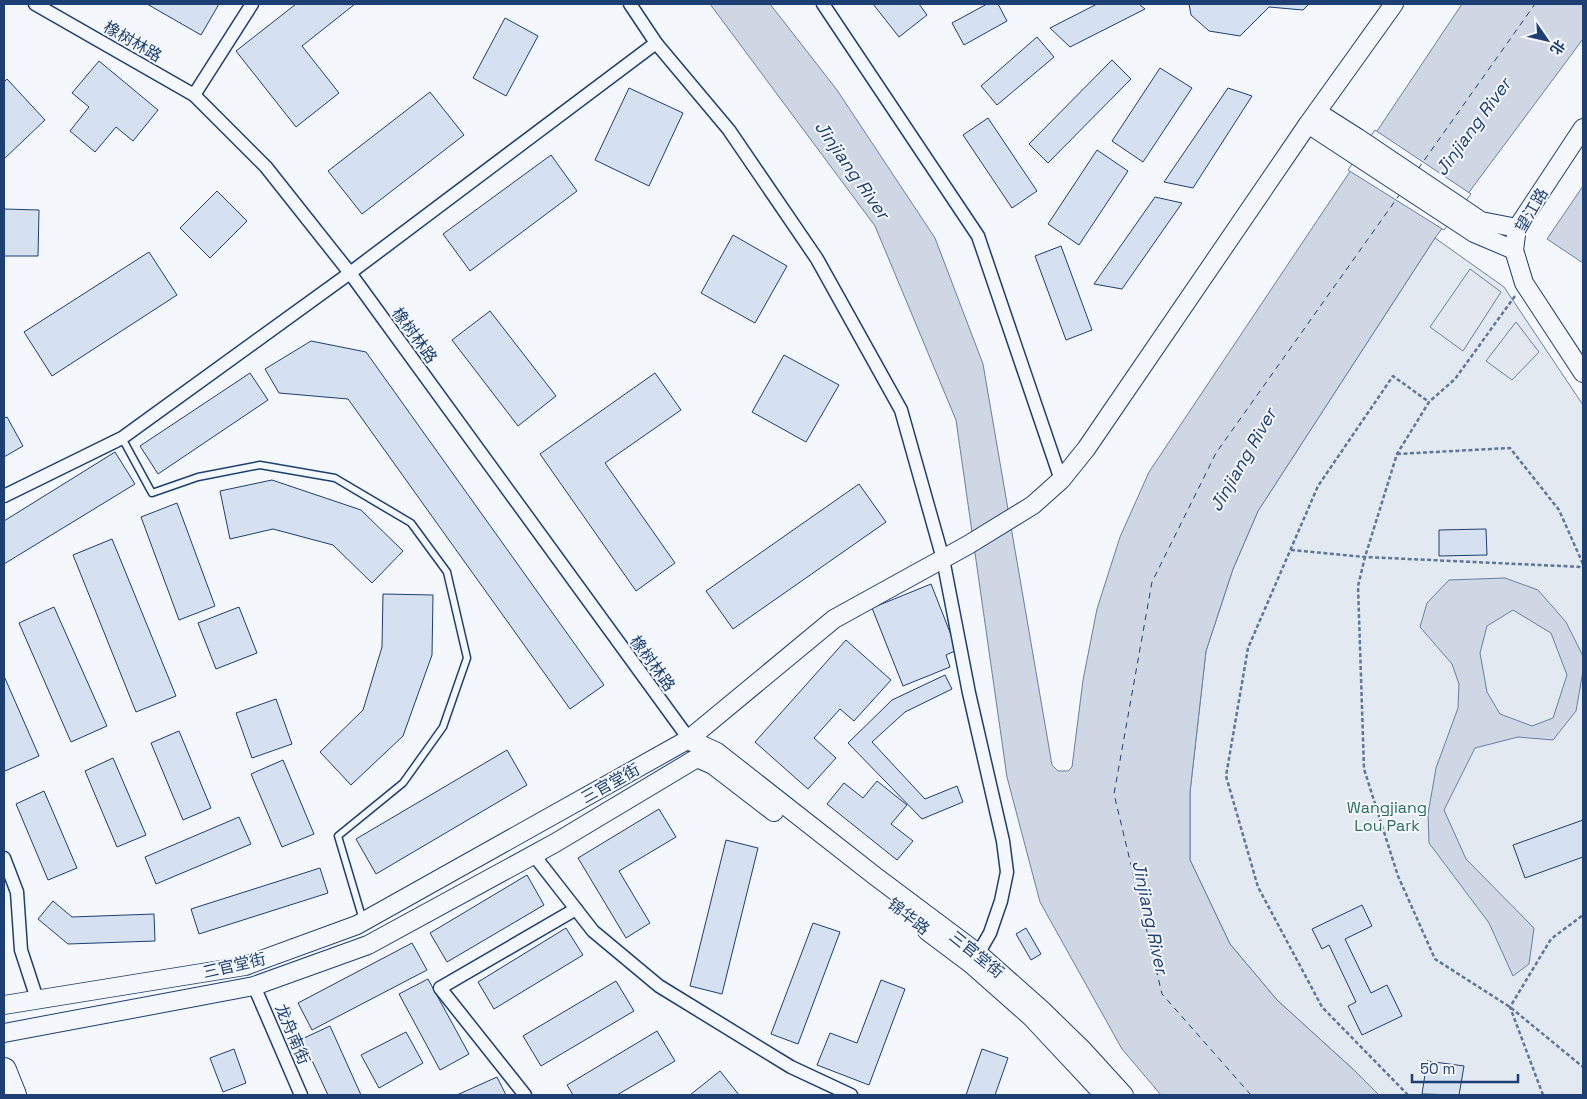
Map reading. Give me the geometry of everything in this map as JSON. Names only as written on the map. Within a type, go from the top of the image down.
[{"type":"highway","points":[[4,1070],[14,1095]]},
{"type":"main road","points":[[689,739],[834,619],[968,545],[1033,505],[1061,480],[1086,449],[1312,118],[1394,4]]},
{"type":"main road","points":[[1312,118],[1514,250]]},
{"type":"main road","name":"望江路","points":[[1583,128],[1517,228],[1514,250],[1524,282],[1583,372]]},
{"type":"main road","points":[[1478,227],[1517,228]]},
{"type":"main road","name":"三官堂街","points":[[4,1005],[245,966],[357,926],[689,739],[717,752],[875,876],[975,959],[1042,1010],[1083,1050],[1124,1095]]},
{"type":"main road","name":"三官堂街","points":[[4,1033],[254,986],[368,945],[555,843],[697,758]]},
{"type":"main road","name":"锦华路","points":[[697,758],[713,765],[975,959],[1104,1095]]},
{"type":"street","points":[[194,95],[252,4]]},
{"type":"street","points":[[630,4],[656,43],[729,130],[822,267],[901,410],[944,559],[969,693],[1003,841],[1007,872],[1001,901],[990,933],[975,959]]},
{"type":"street","points":[[823,4],[978,236],[1061,480]]},
{"type":"street","name":"橡树林路","points":[[40,5],[194,95],[266,167],[350,273],[689,739],[697,758]]},
{"type":"street","points":[[4,496],[122,438],[350,273],[656,43]]},
{"type":"street","points":[[533,854],[593,931],[659,986],[791,1067],[850,1095]]},
{"type":"street","points":[[4,858],[17,892],[21,950],[37,999]]},
{"type":"street","points":[[525,1095],[440,988],[576,909]]},
{"type":"street","name":"龙舟南街","points":[[254,986],[301,1095]]},
{"type":"lane","points":[[122,438],[152,493],[198,477],[260,465],[335,478],[411,523],[447,572],[467,658],[444,727],[403,783],[338,836],[364,922]]},
{"type":"path","points":[[1524,282],[1455,378],[1429,402],[1397,454],[1365,557],[1358,586],[1364,768],[1395,867],[1436,958],[1510,1007],[1583,1067]]},
{"type":"path","points":[[1408,1095],[1322,1007],[1258,887],[1226,776],[1248,648],[1318,486],[1393,376],[1429,402]]},
{"type":"path","points":[[1290,550],[1365,557],[1583,566],[1559,510],[1510,448],[1397,454]]},
{"type":"path","points":[[1510,1007],[1551,940],[1583,915]]},
{"type":"path","points":[[1510,1007],[1543,1095]]},
{"type":"green space","name":"Wangjiang Lou Park","points":[[1435,238],[1504,287],[1583,405],[1583,1095],[1379,1095],[1277,1000],[1230,944],[1190,860],[1190,792],[1206,651],[1233,569],[1258,511]]},
{"type":"shaded area","points":[[1470,269],[1501,292],[1463,351],[1430,327]]},
{"type":"shaded area","points":[[1516,322],[1539,352],[1512,380],[1486,361]]},
{"type":"water","name":"Jinjiang River","points":[[710,4],[770,4],[837,90],[935,238],[983,364],[1052,765],[1058,771],[1068,771],[1072,767],[1083,680],[1097,609],[1120,537],[1149,472],[1462,4],[1583,4],[1583,39],[1435,238],[1258,511],[1233,569],[1206,651],[1190,792],[1190,860],[1230,944],[1277,1000],[1379,1095],[1161,1095],[1122,1049],[1040,902],[1007,777],[956,420],[875,226]]},
{"type":"water","points":[[1583,186],[1583,263],[1547,239]]},
{"type":"water","points":[[1505,578],[1538,590],[1566,622],[1583,656],[1583,671],[1576,711],[1553,740],[1518,737],[1475,748],[1444,810],[1466,859],[1534,928],[1529,964],[1513,976],[1489,923],[1429,843],[1428,814],[1436,768],[1458,708],[1459,684],[1452,664],[1420,627],[1427,603],[1449,580]],"holes":[[[1513,610],[1551,633],[1567,675],[1553,718],[1532,726],[1500,714],[1487,692],[1480,653],[1487,626]]]},
{"type":"pier","points":[[1375,130],[1471,194],[1444,230],[1348,170]]},
{"type":"building","points":[[147,4],[219,4],[201,35]]},
{"type":"building","points":[[296,4],[355,4],[302,46],[339,93],[296,127],[236,51]]},
{"type":"building","points":[[873,4],[919,4],[927,15],[899,37]]},
{"type":"building","points":[[987,4],[998,4],[1007,21],[964,45],[952,23]]},
{"type":"building","points":[[1097,4],[1139,4],[1145,9],[1070,47],[1050,28]]},
{"type":"building","points":[[1189,4],[1309,4],[1303,10],[1269,7],[1240,36],[1209,31],[1191,15]]},
{"type":"building","points":[[505,18],[538,36],[506,96],[473,78]]},
{"type":"building","points":[[1037,37],[1054,57],[997,105],[981,86]]},
{"type":"building","points":[[1112,60],[1131,79],[1048,163],[1029,144]]},
{"type":"building","points":[[99,61],[158,110],[133,141],[116,127],[95,152],[70,131],[89,107],[72,93]]},
{"type":"building","points":[[1160,68],[1192,88],[1143,162],[1112,141]]},
{"type":"building","points":[[7,79],[45,120],[4,159],[4,82]]},
{"type":"building","points":[[629,88],[683,113],[649,186],[595,160]]},
{"type":"building","points":[[1228,88],[1252,96],[1193,188],[1164,182]]},
{"type":"building","points":[[430,92],[464,135],[362,214],[328,171]]},
{"type":"building","points":[[988,118],[1037,191],[1012,208],[963,135]]},
{"type":"building","points":[[1097,150],[1128,171],[1079,245],[1048,224]]},
{"type":"building","points":[[551,155],[577,191],[470,271],[443,234]]},
{"type":"building","points":[[217,191],[247,221],[210,258],[180,228]]},
{"type":"building","points":[[1155,197],[1182,203],[1122,289],[1094,284]]},
{"type":"building","points":[[4,209],[39,210],[38,256],[4,256]]},
{"type":"building","points":[[733,235],[787,266],[755,323],[701,293]]},
{"type":"building","points":[[1061,246],[1092,330],[1066,340],[1035,256]]},
{"type":"building","points":[[149,252],[177,295],[52,376],[24,332]]},
{"type":"building","points":[[490,311],[556,396],[518,426],[452,340]]},
{"type":"building","points":[[311,341],[366,352],[604,685],[570,709],[348,399],[279,393],[265,369]]},
{"type":"building","points":[[784,355],[839,385],[806,442],[752,412]]},
{"type":"building","points":[[250,373],[268,400],[158,474],[140,446]]},
{"type":"building","points":[[655,373],[681,410],[605,463],[675,563],[636,591],[540,454]]},
{"type":"building","points":[[7,417],[23,446],[4,457],[4,418]]},
{"type":"building","points":[[115,452],[135,484],[4,564],[4,521]]},
{"type":"building","points":[[272,480],[361,510],[403,551],[372,583],[333,545],[273,529],[230,539],[220,491]]},
{"type":"building","points":[[859,484],[886,522],[733,629],[706,591]]},
{"type":"building","points":[[177,503],[215,606],[179,620],[141,517]]},
{"type":"building","points":[[1486,529],[1487,555],[1439,556],[1439,530]]},
{"type":"building","points":[[112,539],[176,696],[136,712],[73,555]]},
{"type":"building","points":[[931,584],[957,650],[946,655],[950,667],[903,686],[872,608]]},
{"type":"building","points":[[383,594],[433,595],[432,655],[403,736],[351,785],[320,752],[363,710],[382,647]]},
{"type":"building","points":[[54,607],[107,726],[71,742],[19,623]]},
{"type":"building","points":[[239,607],[257,653],[216,669],[198,623]]},
{"type":"building","points":[[846,640],[891,680],[854,721],[840,709],[814,738],[836,758],[808,789],[755,742]]},
{"type":"building","points":[[945,675],[952,689],[905,712],[872,742],[925,799],[957,786],[963,802],[922,819],[848,743],[892,700]]},
{"type":"building","points":[[4,676],[39,756],[5,771],[4,767]]},
{"type":"building","points":[[276,699],[292,744],[252,758],[236,713]]},
{"type":"building","points":[[179,731],[211,808],[183,820],[151,743]]},
{"type":"building","points":[[507,750],[527,785],[376,874],[356,839]]},
{"type":"building","points":[[113,758],[146,835],[117,847],[85,771]]},
{"type":"building","points":[[283,760],[314,834],[282,847],[251,774]]},
{"type":"building","points":[[877,781],[907,805],[891,824],[913,841],[897,860],[827,804],[844,783],[863,798]]},
{"type":"building","points":[[44,791],[77,868],[48,880],[16,804]]},
{"type":"building","points":[[659,809],[676,837],[619,871],[650,923],[626,938],[578,858]]},
{"type":"building","points":[[239,817],[251,844],[156,884],[145,857]]},
{"type":"building","points":[[1583,820],[1583,857],[1525,878],[1513,845]]},
{"type":"building","points":[[726,840],[758,848],[722,994],[690,986]]},
{"type":"building","points":[[320,868],[328,893],[199,934],[191,909]]},
{"type":"building","points":[[527,875],[544,905],[447,962],[430,933]]},
{"type":"building","points":[[53,901],[72,917],[154,914],[155,941],[68,944],[38,919]]},
{"type":"building","points":[[1362,905],[1372,926],[1345,939],[1371,993],[1387,985],[1402,1016],[1362,1035],[1348,1006],[1356,1002],[1329,945],[1322,949],[1312,929]]},
{"type":"building","points":[[813,923],[840,932],[798,1044],[771,1034]]},
{"type":"building","points":[[566,928],[583,955],[494,1009],[478,982]]},
{"type":"building","points":[[1026,928],[1041,954],[1031,960],[1016,934]]},
{"type":"building","points":[[412,943],[427,970],[312,1030],[298,1003]]},
{"type":"building","points":[[428,979],[469,1054],[440,1070],[399,994]]},
{"type":"building","points":[[881,980],[905,989],[869,1085],[817,1065],[830,1033],[857,1043]]},
{"type":"building","points":[[616,981],[634,1011],[541,1066],[523,1036]]},
{"type":"building","points":[[330,1026],[361,1095],[328,1095],[302,1039]]},
{"type":"building","points":[[657,1031],[675,1061],[617,1095],[573,1095],[567,1085]]},
{"type":"building","points":[[406,1032],[423,1063],[379,1088],[361,1055]]},
{"type":"building","points":[[234,1049],[246,1083],[223,1092],[210,1058]]},
{"type":"building","points":[[982,1049],[1008,1058],[995,1095],[966,1095]]},
{"type":"building","points":[[1427,1061],[1464,1066],[1459,1095],[1422,1094]]},
{"type":"building","points":[[720,1071],[739,1095],[690,1095]]},
{"type":"building","points":[[497,1077],[506,1095],[457,1095]]},
{"type":"ferry route","points":[[1418,169],[1535,4]]},
{"type":"ferry route","points":[[1251,1095],[1162,994],[1114,794],[1152,582],[1216,453],[1400,194]]}]
